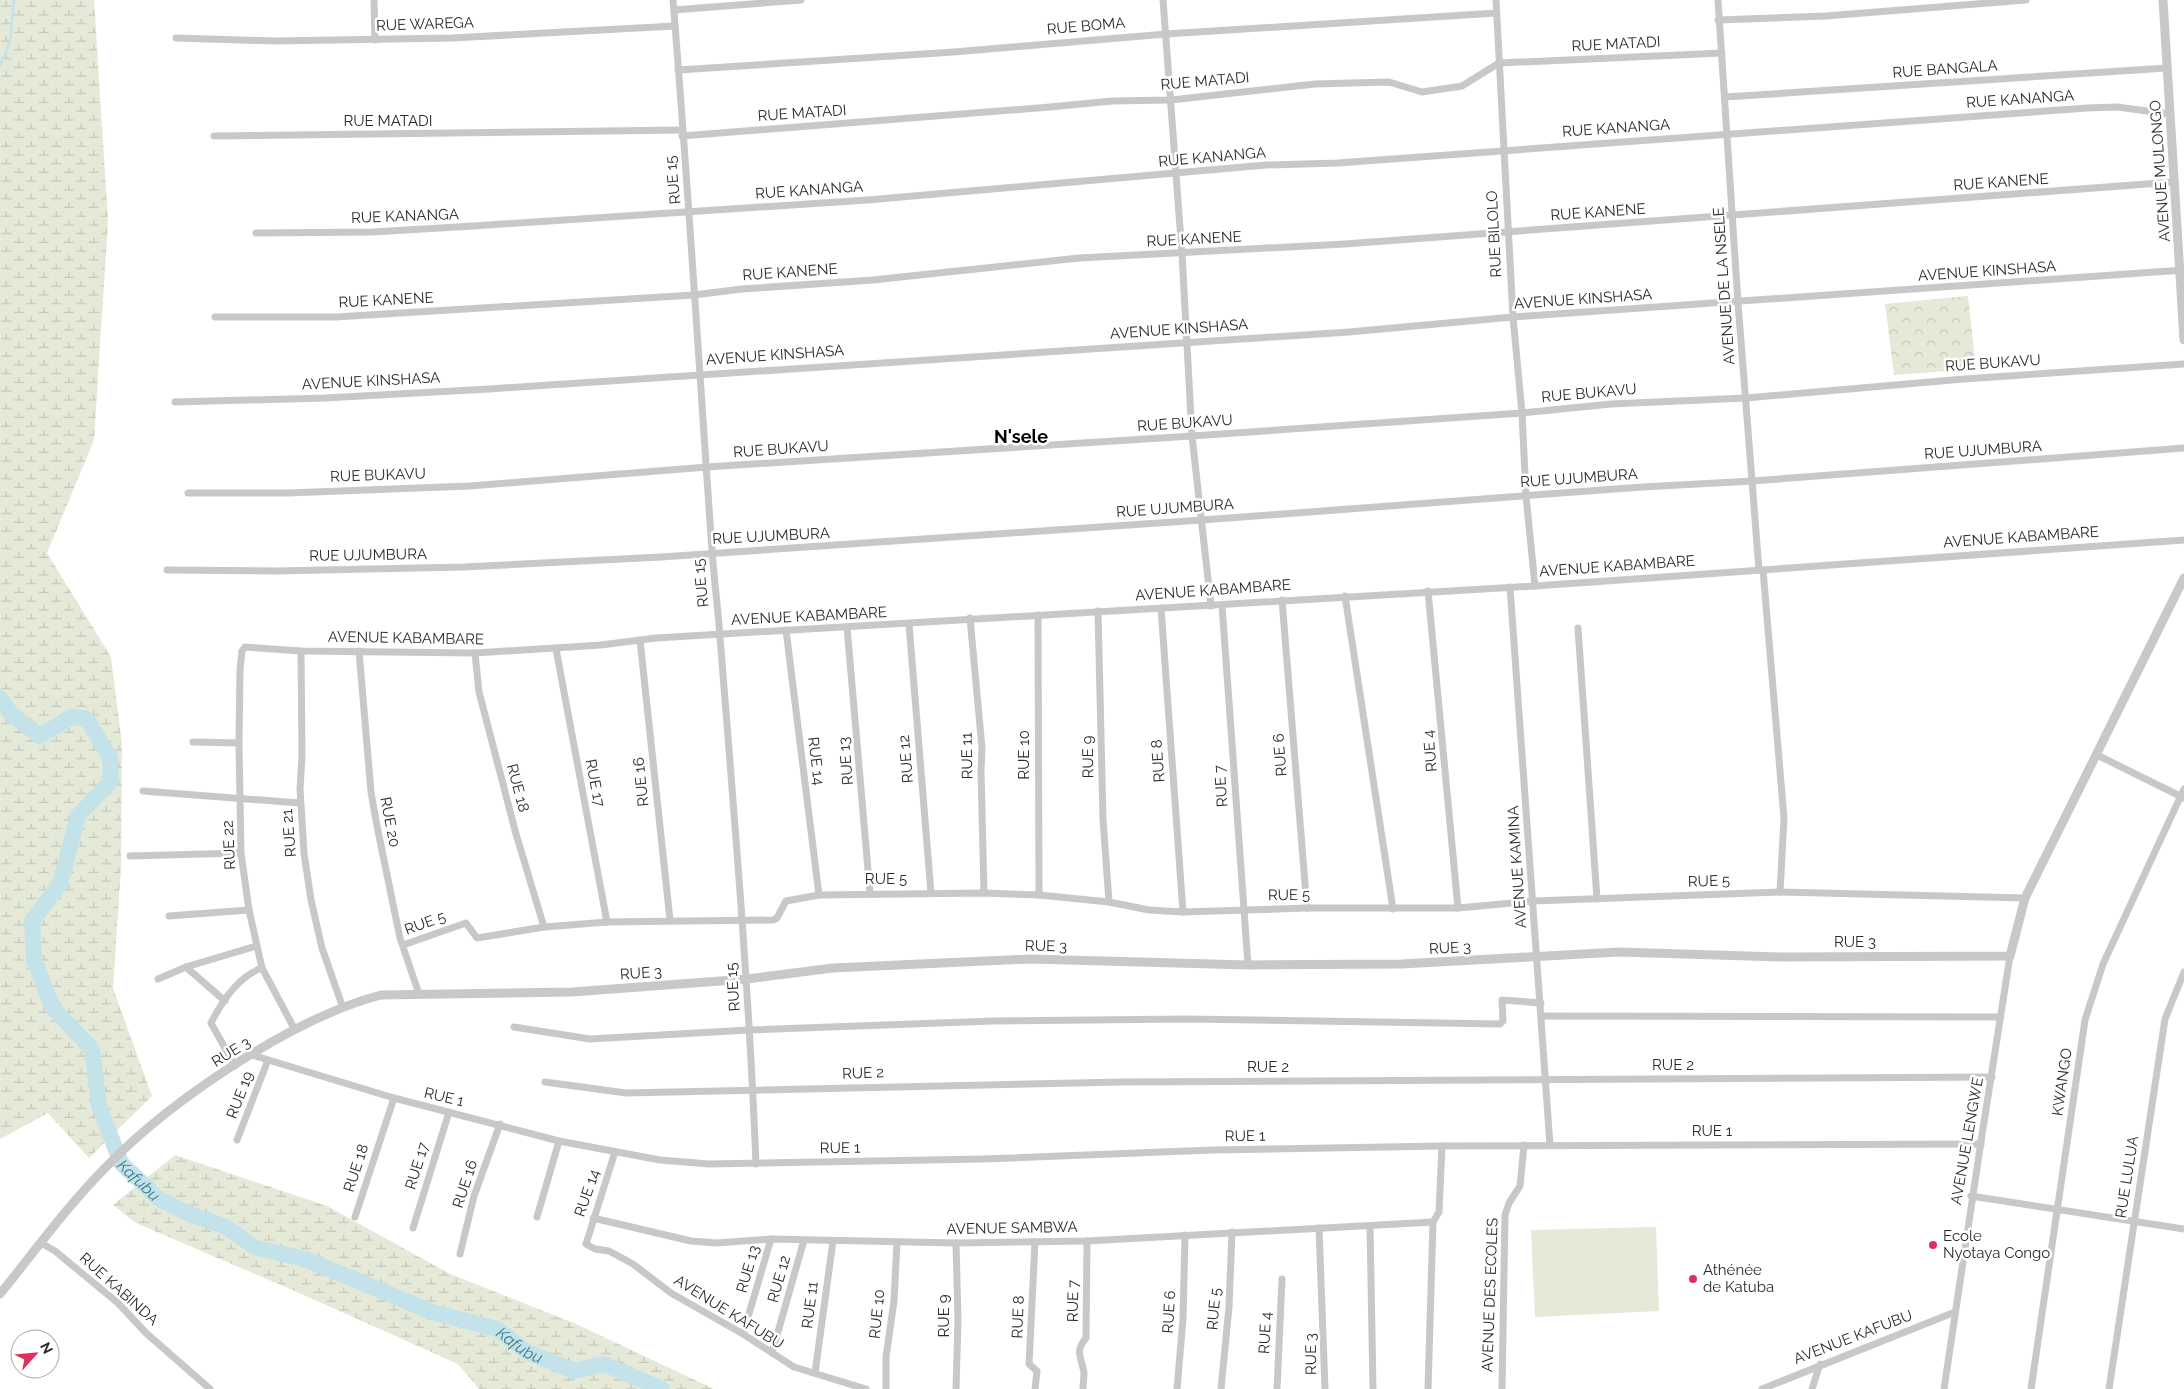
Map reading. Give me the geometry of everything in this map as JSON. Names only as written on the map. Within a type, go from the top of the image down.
[{"type":"street","points":[[374,0],[375,40]]},
{"type":"street","name":"RUE 15","points":[[673,0],[682,133],[690,212],[712,553],[746,979],[756,1164]]},
{"type":"street","points":[[674,10],[801,0]]},
{"type":"street","points":[[1163,0],[1182,254],[1192,436],[1211,606]]},
{"type":"street","name":"RUE BILOLO","points":[[1496,0],[1513,317],[1522,413],[1526,496],[1535,586]]},
{"type":"street","name":"AVENUE DE LA NSELE","points":[[1718,0],[1738,303],[1784,818],[1780,892]]},
{"type":"street","points":[[1718,20],[1826,16],[2026,0]]},
{"type":"street","name":"AVENUE MULONGO","points":[[2163,0],[2174,182],[2182,271],[2184,340]]},
{"type":"street","name":"RUE BOMA","points":[[678,70],[944,52],[1166,34],[1496,13]]},
{"type":"street","name":"RUE WAREGA","points":[[176,38],[276,41],[375,40],[452,38],[675,26]]},
{"type":"street","name":"RUE MATADI","points":[[214,136],[682,133],[1021,110],[1112,100],[1171,100],[1326,84],[1389,82],[1422,92],[1455,89],[1499,63],[1722,53]]},
{"type":"street","name":"RUE BANGALA","points":[[1725,97],[2167,68]]},
{"type":"street","name":"RUE KANANGA","points":[[256,233],[373,232],[868,200],[1266,165],[1338,163],[2087,108],[2117,107],[2170,114]]},
{"type":"street","name":"RUE KANENE","points":[[215,317],[336,317],[694,295],[742,289],[873,280],[1079,258],[1345,244],[1733,217],[2174,182]]},
{"type":"street","name":"AVENUE KINSHASA","points":[[176,402],[325,398],[1349,332],[1513,317],[2182,271]]},
{"type":"street","name":"RUE BUKAVU","points":[[188,493],[288,493],[470,486],[707,467],[1522,413],[1611,404],[1746,398],[1964,379],[2184,364]]},
{"type":"street","name":"RUE UJUMBURA","points":[[167,570],[276,571],[464,567],[777,550],[1642,486],[1753,481],[2184,448]]},
{"type":"street","name":"AVENUE KABAMBARE","points":[[243,648],[301,651],[475,653],[556,649],[640,640],[786,630],[1535,586],[2184,540]]},
{"type":"street","points":[[2010,956],[2025,898],[2184,578]]},
{"type":"street","name":"AVENUE KAMINA","points":[[1510,587],[1542,1003],[1550,1145]]},
{"type":"street","name":"RUE 4","points":[[1428,591],[1458,908]]},
{"type":"street","points":[[1345,596],[1394,908]]},
{"type":"street","name":"RUE 6","points":[[1282,600],[1307,908]]},
{"type":"street","name":"RUE 7","points":[[1222,605],[1248,965]]},
{"type":"street","name":"RUE 8","points":[[1160,608],[1183,912]]},
{"type":"street","name":"RUE 9","points":[[1098,611],[1103,819],[1109,902]]},
{"type":"street","name":"RUE 10","points":[[1038,615],[1038,895]]},
{"type":"street","name":"RUE 11","points":[[970,618],[982,748],[980,771],[984,893]]},
{"type":"street","name":"RUE 12","points":[[909,624],[931,893]]},
{"type":"street","name":"RUE 13","points":[[847,627],[870,893]]},
{"type":"street","points":[[1578,628],[1597,899]]},
{"type":"street","name":"RUE 14","points":[[786,630],[819,895]]},
{"type":"street","name":"RUE 16","points":[[640,640],[670,920]]},
{"type":"street","name":"RUE 22","points":[[243,648],[240,670],[239,743],[241,853],[249,910],[262,968],[295,1030]]},
{"type":"street","name":"RUE 17","points":[[556,649],[607,922]]},
{"type":"street","name":"RUE 21","points":[[301,651],[300,803],[304,853],[311,900],[322,948],[343,1008]]},
{"type":"street","name":"RUE 20","points":[[359,651],[371,792],[403,945],[419,994]]},
{"type":"street","name":"RUE 18","points":[[475,653],[479,692],[516,834],[544,927]]},
{"type":"street","points":[[193,742],[239,743]]},
{"type":"street","points":[[2096,755],[2183,794]]},
{"type":"street","points":[[143,791],[241,800],[300,803]]},
{"type":"street","name":"KWANGO","points":[[2031,1389],[2085,1020],[2103,964],[2183,794]]},
{"type":"street","points":[[130,856],[241,853]]},
{"type":"street","name":"RUE 5","points":[[403,945],[466,923],[477,938],[544,927],[607,922],[670,920],[741,922],[773,920],[777,918],[786,901],[819,895],[870,893],[1038,895],[1109,902],[1149,910],[1183,912],[1307,908],[1458,908],[1533,901],[1780,892],[2025,898]]},
{"type":"street","points":[[169,916],[249,910]]},
{"type":"street","points":[[158,979],[186,967],[256,946]]},
{"type":"street","name":"RUE 3","points":[[0,1294],[107,1166],[155,1122],[235,1066],[295,1030],[362,1000],[381,995],[572,992],[746,979],[833,968],[1031,959],[1248,965],[1402,964],[1619,952],[1783,957],[2010,956]]},
{"type":"street","name":"AVENUE LENGWE","points":[[1944,1389],[1971,1196],[1992,1077],[2010,956]]},
{"type":"street","points":[[186,967],[225,1001]]},
{"type":"street","points":[[235,1066],[211,1022],[225,1001],[246,976],[262,968]]},
{"type":"street","name":"RUE LULUA","points":[[2108,1389],[2165,1019],[2184,972]]},
{"type":"street","points":[[514,1027],[590,1039],[918,1023],[1186,1019],[1500,1024],[1503,1021],[1502,1000],[1542,1003]]},
{"type":"street","points":[[1542,1016],[2000,1018]]},
{"type":"street","name":"RUE 1","points":[[252,1055],[394,1098],[500,1124],[559,1141],[660,1160],[710,1164],[992,1159],[1213,1150],[1442,1146],[1981,1144]]},
{"type":"street","name":"RUE 19","points":[[237,1140],[268,1060]]},
{"type":"street","name":"RUE 2","points":[[545,1082],[626,1093],[1112,1082],[1992,1077]]},
{"type":"street","name":"RUE 18","points":[[354,1217],[394,1098]]},
{"type":"street","name":"RUE 17","points":[[413,1228],[449,1112]]},
{"type":"street","name":"RUE 16","points":[[460,1254],[474,1196],[500,1124]]},
{"type":"street","points":[[537,1217],[559,1141]]},
{"type":"street","points":[[1428,1389],[1433,1222],[1438,1212],[1442,1146]]},
{"type":"street","name":"AVENUE DES ECOLES","points":[[1502,1389],[1505,1215],[1509,1202],[1520,1186],[1524,1146]]},
{"type":"street","name":"RUE 14","points":[[586,1244],[615,1152]]},
{"type":"street","points":[[1971,1196],[2057,1211],[2184,1229]]},
{"type":"street","name":"AVENUE SAMBWA","points":[[593,1218],[691,1241],[717,1243],[771,1239],[956,1243],[1087,1241],[1433,1222]]},
{"type":"street","points":[[1370,1226],[1373,1389]]},
{"type":"street","name":"RUE 3","points":[[1320,1228],[1325,1389]]},
{"type":"street","name":"RUE 5","points":[[1221,1389],[1229,1307],[1232,1232]]},
{"type":"street","name":"RUE 6","points":[[1177,1389],[1183,1319],[1185,1235]]},
{"type":"street","name":"RUE 13","points":[[743,1334],[771,1239]]},
{"type":"street","name":"RUE 12","points":[[772,1353],[804,1240]]},
{"type":"street","name":"RUE 11","points":[[815,1373],[833,1241]]},
{"type":"street","name":"RUE 7","points":[[1083,1389],[1084,1372],[1079,1360],[1080,1348],[1086,1338],[1087,1241]]},
{"type":"street","name":"RUE 10","points":[[886,1389],[886,1357],[894,1301],[897,1242]]},
{"type":"street","name":"RUE 8","points":[[1035,1242],[1029,1364],[1037,1371],[1036,1389]]},
{"type":"street","name":"RUE KABINDA","points":[[42,1243],[55,1251],[110,1297],[210,1389]]},
{"type":"street","name":"RUE 9","points":[[956,1243],[958,1319],[956,1389]]},
{"type":"street","name":"AVENUE KAFUBU","points":[[586,1244],[595,1249],[609,1251],[633,1264],[671,1292],[743,1334],[794,1367],[866,1389]]},
{"type":"street","name":"RUE 4","points":[[1277,1389],[1282,1279]]},
{"type":"street","name":"AVENUE KAFUBU","points":[[1762,1389],[1820,1364],[1955,1312]]},
{"type":"street","points":[[1812,1389],[1820,1364]]},
{"type":"green space","points":[[0,0],[94,0],[108,221],[94,440],[47,553],[111,657],[122,744],[121,867],[113,988],[152,1096],[89,1158],[48,1113],[0,1139]]},
{"type":"green space","points":[[1968,296],[1976,369],[1894,375],[1885,304]]},
{"type":"green space","points":[[175,1155],[327,1206],[450,1274],[574,1323],[714,1389],[479,1389],[458,1364],[136,1223],[113,1205]]},
{"type":"green space","points":[[1656,1227],[1659,1311],[1535,1317],[1531,1230]]},
{"type":"waterway","points":[[0,66],[10,42],[14,0]]},
{"type":"waterway","name":"Kafubu","points":[[0,698],[12,715],[40,736],[71,717],[87,719],[110,758],[111,781],[78,816],[60,884],[32,921],[34,960],[53,1008],[92,1049],[99,1106],[121,1163],[159,1199],[187,1213],[226,1227],[256,1248],[305,1259],[432,1312],[497,1329],[527,1352],[574,1371],[604,1364],[662,1389]]},
{"type":"place","name":"Ecole Nyotaya Congo","points":[[1933,1245]]},
{"type":"place","name":"Athénée de Katuba","points":[[1693,1279]]},
{"type":"district","name":"N'sele","points":[[1021,437]]}]
